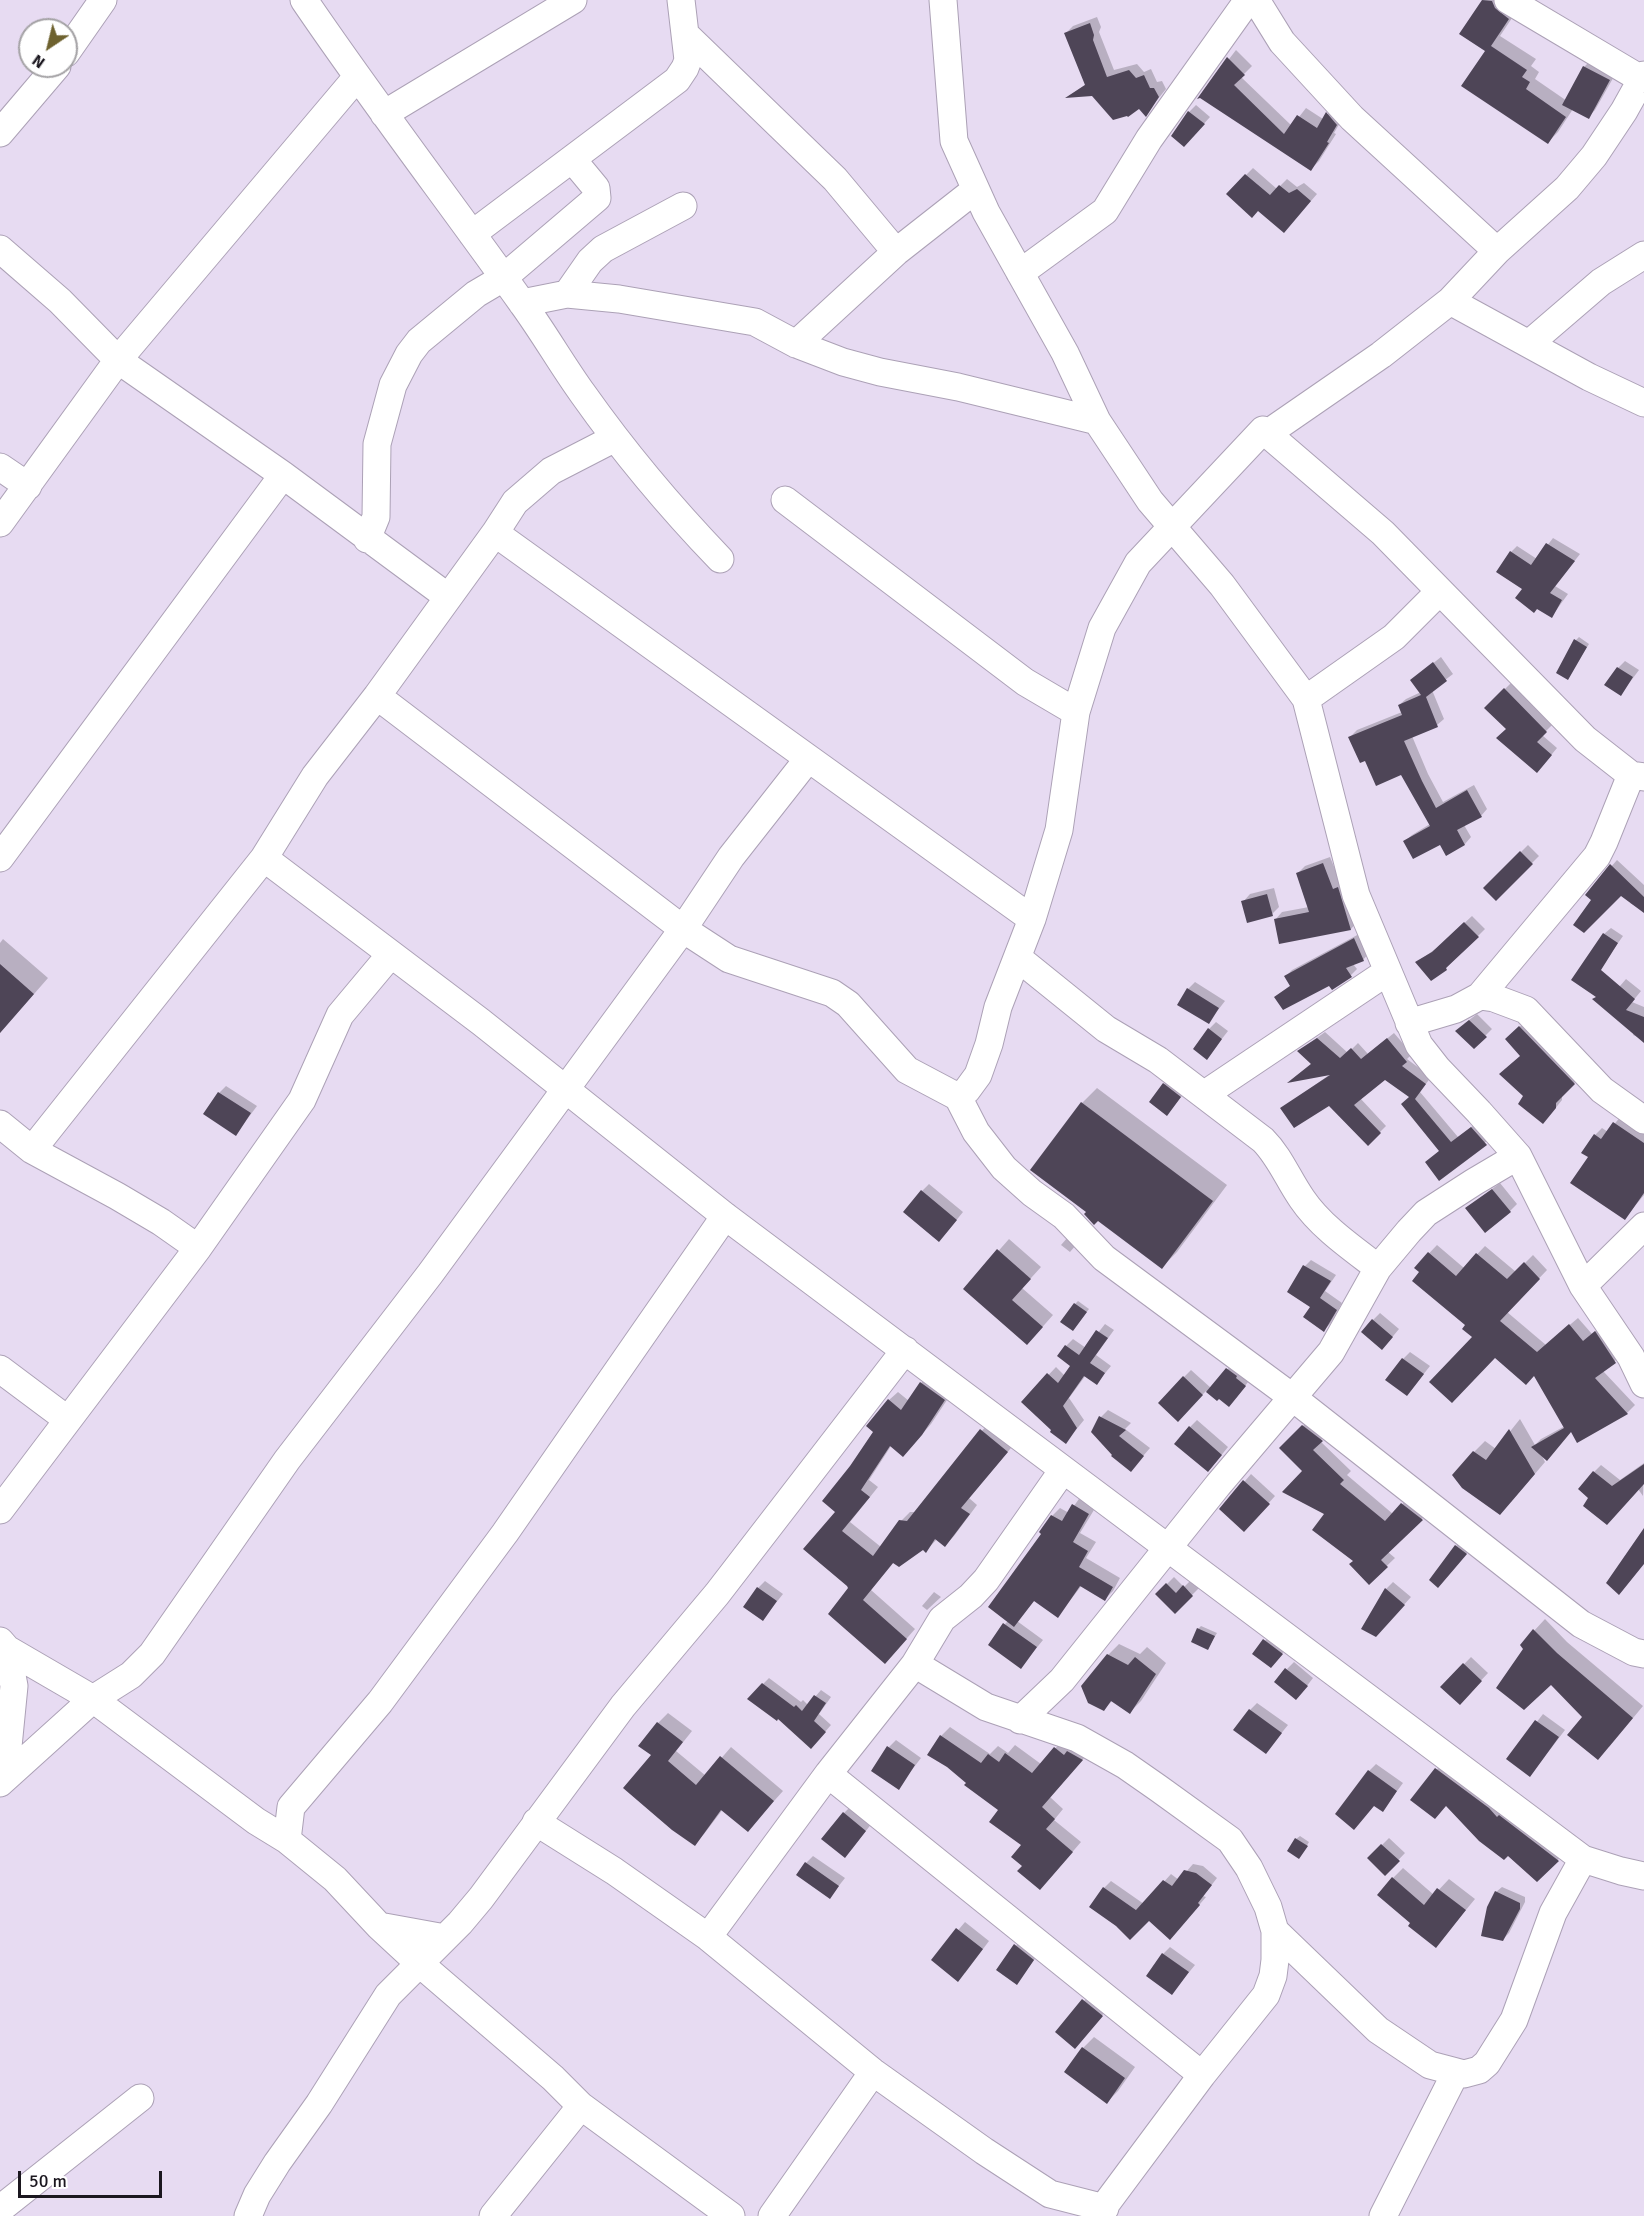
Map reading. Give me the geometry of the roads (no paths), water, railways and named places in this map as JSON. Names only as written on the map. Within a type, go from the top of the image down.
[{"type":"street","points":[[78,36],[103,0]]},
{"type":"street","points":[[304,0],[357,77],[522,303],[615,438],[689,527],[720,559]]},
{"type":"street","points":[[384,114],[573,0]]},
{"type":"street","points":[[471,234],[677,80],[688,60],[681,0]]},
{"type":"street","points":[[943,0],[954,141],[986,213],[1065,352],[1097,421],[1150,501],[1222,585],[1306,699],[1356,895],[1419,1045],[1437,1068],[1518,1156],[1583,1286],[1631,1357],[1644,1384]]},
{"type":"street","points":[[1020,273],[1105,212],[1149,139],[1248,0]]},
{"type":"street","points":[[1256,0],[1282,42],[1352,118],[1497,251]]},
{"type":"street","points":[[1263,430],[1268,433],[1315,401],[1381,355],[1450,301],[1497,251],[1567,188],[1594,156],[1624,111],[1642,77],[1508,0]]},
{"type":"street","points":[[686,35],[818,162],[896,252]]},
{"type":"street","points":[[0,523],[118,360],[357,77]]},
{"type":"street","points":[[0,133],[47,78]]},
{"type":"street","points":[[367,539],[376,517],[377,444],[393,385],[409,354],[418,341],[476,294],[503,278],[597,198],[596,188],[572,159]]},
{"type":"street","points":[[796,344],[896,252],[975,190]]},
{"type":"street","points":[[567,294],[590,261],[603,249],[683,206]]},
{"type":"street","points":[[0,249],[60,301],[118,360],[283,475],[448,597]]},
{"type":"street","points":[[1530,343],[1602,282],[1644,255]]},
{"type":"street","points":[[522,303],[567,294],[620,299],[755,322],[796,344],[843,362],[1097,421]]},
{"type":"street","points":[[1450,301],[1589,377],[1644,402]]},
{"type":"street","points":[[958,1096],[967,1090],[978,1076],[990,1044],[998,1007],[1032,919],[1059,830],[1076,712],[1102,628],[1138,563],[1263,430]]},
{"type":"street","points":[[1263,430],[1383,533],[1585,739],[1637,776],[1597,856],[1480,996],[1456,1009],[1409,1023]]},
{"type":"street","points":[[32,1150],[264,858],[315,776],[378,696],[495,533],[514,502],[551,471],[615,438]]},
{"type":"street","points":[[0,467],[28,486]]},
{"type":"street","points":[[0,858],[283,475]]},
{"type":"street","points":[[785,500],[1025,682],[1076,712]]},
{"type":"street","points":[[495,533],[1032,919]]},
{"type":"street","points":[[1306,699],[1394,637],[1439,592]]},
{"type":"street","points":[[378,696],[683,929],[729,959],[832,993],[848,1004],[907,1070],[958,1096],[976,1132],[1004,1168],[1032,1193],[1064,1216],[1104,1258],[1292,1397],[1581,1624],[1634,1652],[1644,1654]]},
{"type":"street","points":[[3,1780],[93,1699],[131,1676],[152,1654],[287,1460],[430,1274],[683,929],[731,856],[808,759]]},
{"type":"street","points":[[264,858],[481,1022],[725,1216],[1583,1859],[1644,1876]]},
{"type":"street","points":[[0,1510],[198,1248],[302,1100],[340,1015],[391,954]]},
{"type":"street","points":[[1018,958],[1106,1029],[1158,1060],[1205,1094],[1271,1148],[1301,1199],[1316,1217],[1378,1268]]},
{"type":"street","points":[[1205,1094],[1387,972]]},
{"type":"street","points":[[1480,996],[1494,998],[1526,1010],[1602,1090],[1644,1120]]},
{"type":"street","points":[[0,1124],[32,1150],[117,1196],[161,1222],[198,1248]]},
{"type":"street","points":[[1020,1720],[1062,1680],[1330,1352],[1378,1268],[1426,1213],[1518,1156]]},
{"type":"street","points":[[256,1821],[291,1807],[380,1702],[505,1533],[725,1216]]},
{"type":"street","points":[[1583,1286],[1644,1226]]},
{"type":"street","points":[[248,2216],[257,2195],[277,2163],[319,2104],[388,1995],[482,1898],[623,1707],[717,1594],[905,1350]]},
{"type":"street","points":[[0,1369],[68,1420]]},
{"type":"street","points":[[708,1937],[828,1774],[915,1664],[942,1620],[986,1580],[1063,1470]]},
{"type":"street","points":[[4,1645],[93,1699],[256,1821],[286,1840],[335,1879],[379,1926],[419,1963],[553,2078],[581,2106],[731,2216]]},
{"type":"street","points":[[3,1780],[14,1686],[4,1645]]},
{"type":"street","points":[[536,1822],[614,1871],[708,1937],[873,2072],[1037,2187],[1101,2212],[1202,2075],[1266,1995],[1273,1976],[1275,1931],[1268,1906],[1249,1868],[1230,1840],[1125,1765],[1077,1738],[986,1707],[915,1664]]},
{"type":"street","points":[[828,1774],[1202,2075]]},
{"type":"street","points":[[286,1840],[291,1807]]},
{"type":"street","points":[[1275,1931],[1378,2030],[1430,2065],[1464,2074],[1479,2070],[1487,2063],[1514,2020],[1553,1913],[1583,1859]]},
{"type":"street","points":[[379,1926],[445,1938]]},
{"type":"street","points":[[772,2216],[873,2072]]},
{"type":"street","points":[[1383,2216],[1456,2072]]},
{"type":"street","points":[[0,2209],[140,2098]]},
{"type":"street","points":[[493,2216],[581,2106]]}]
